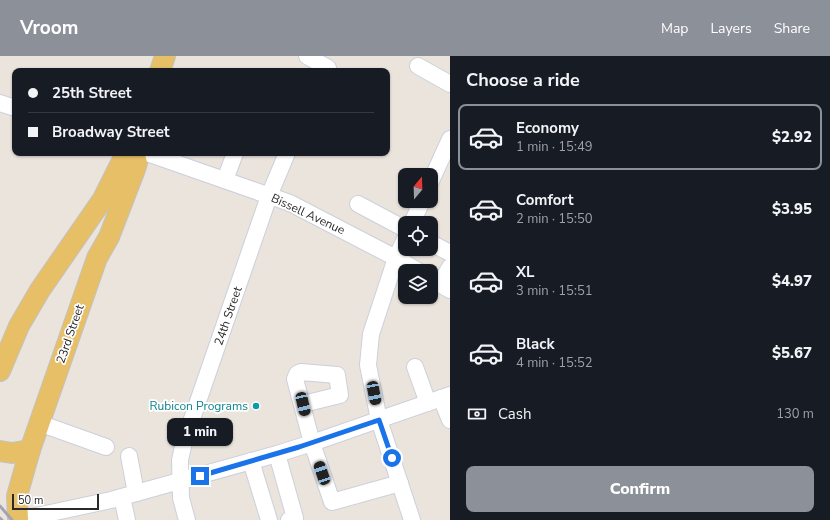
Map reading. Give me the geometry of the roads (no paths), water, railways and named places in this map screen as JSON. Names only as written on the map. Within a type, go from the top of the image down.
[{"type":"main road","points":[[0,371],[19,326],[33,302],[103,199],[126,156]]},
{"type":"main road","name":"23rd Street","points":[[18,520],[17,496],[30,450],[97,258],[109,237],[134,172],[137,163],[135,156]]},
{"type":"main road","points":[[0,451],[12,453],[30,450]]},
{"type":"street","points":[[307,56],[330,65]]},
{"type":"street","points":[[418,66],[450,84]]},
{"type":"street","points":[[0,103],[12,107]]},
{"type":"street","points":[[437,168],[450,139]]},
{"type":"street","name":"Bissell Avenue","points":[[156,156],[290,203],[406,264]]},
{"type":"street","points":[[225,180],[234,156]]},
{"type":"street","name":"24th Street","points":[[187,520],[181,498],[180,460],[184,442],[269,196],[286,156]]},
{"type":"street","points":[[358,204],[398,225]]},
{"type":"street","points":[[438,247],[450,253]]},
{"type":"street","points":[[398,254],[371,334],[368,365],[379,420],[412,520]]},
{"type":"street","points":[[440,285],[450,268]]},
{"type":"street","points":[[415,367],[440,398],[450,420]]},
{"type":"street","points":[[18,520],[123,497],[277,454],[440,398]]},
{"type":"street","points":[[303,404],[312,443],[332,502],[400,483]]},
{"type":"street","points":[[39,423],[106,447]]},
{"type":"street","points":[[277,454],[295,518],[289,520]]},
{"type":"street","points":[[127,520],[123,497],[129,456]]},
{"type":"street","points":[[251,461],[269,520]]},
{"type":"street","points":[[71,520],[123,497]]},
{"type":"railway","points":[[0,506],[12,520]]},
{"type":"place","name":"Rubicon Programs","points":[[256,406]]}]
